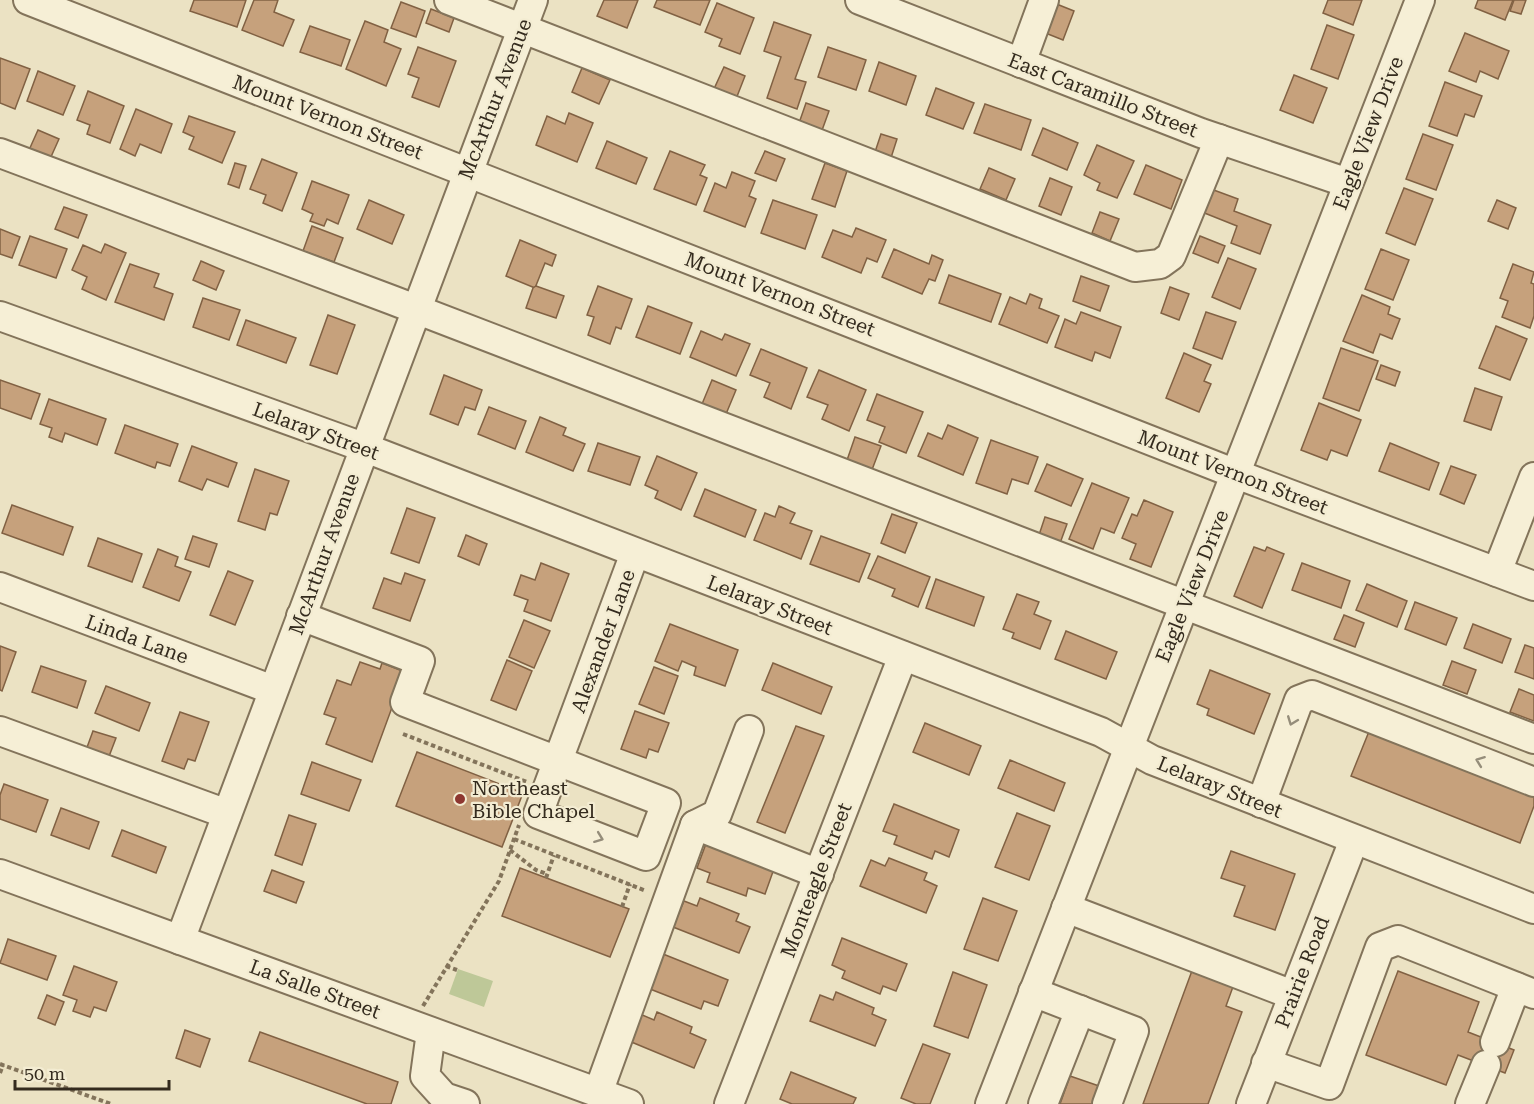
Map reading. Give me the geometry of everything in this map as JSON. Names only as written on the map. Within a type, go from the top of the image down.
[{"type":"street","name":"Mount Vernon Street","points":[[27,0],[1236,474],[1534,586]]},
{"type":"street","points":[[449,0],[1135,267],[1160,264],[1170,256],[1219,140]]},
{"type":"street","name":"McArthur Avenue","points":[[180,940],[363,447],[533,0]]},
{"type":"street","name":"East Caramillo Street","points":[[860,0],[1219,140],[1348,183]]},
{"type":"street","points":[[1021,63],[1044,0]]},
{"type":"street","name":"Eagle View Drive","points":[[990,1104],[1420,0]]},
{"type":"street","points":[[0,153],[416,309],[1534,739]]},
{"type":"street","name":"Lelaray Street","points":[[0,316],[363,447],[1101,732],[1152,760],[1534,909]]},
{"type":"street","points":[[1497,572],[1534,477]]},
{"type":"street","name":"Alexander Lane","points":[[301,616],[420,661],[405,702],[558,762],[635,553]]},
{"type":"street","name":"Linda Lane","points":[[0,587],[273,690]]},
{"type":"street","name":"Monteagle Street","points":[[729,1104],[903,656]]},
{"type":"street","points":[[1261,802],[1299,700],[1312,695],[1534,782]]},
{"type":"street","points":[[598,1092],[695,825],[717,814],[749,730]]},
{"type":"street","points":[[0,731],[227,814]]},
{"type":"street","points":[[695,825],[819,874]]},
{"type":"street","name":"Prairie Road","points":[[1251,1104],[1354,840]]},
{"type":"street","name":"La Salle Street","points":[[0,874],[629,1104]]},
{"type":"street","points":[[1066,908],[1293,995]]},
{"type":"street","points":[[1266,1063],[1329,1085],[1380,947],[1398,940],[1525,990],[1490,1054],[1470,1104]]},
{"type":"street","points":[[1033,992],[1134,1031],[1107,1104]]},
{"type":"street","points":[[1043,1104],[1080,1010]]},
{"type":"street","points":[[423,1029],[425,1076],[444,1097],[465,1104]]},
{"type":"path","points":[[403,734],[536,785]]},
{"type":"path","points":[[423,1029],[424,1003],[499,881],[522,817]]},
{"type":"path","points":[[514,838],[649,892]]},
{"type":"path","points":[[510,850],[547,876],[554,855]]},
{"type":"path","points":[[622,907],[630,884]]},
{"type":"path","points":[[446,966],[457,970]]},
{"type":"path","points":[[0,1073],[1,1065],[111,1104]]},
{"type":"green space","points":[[458,969],[493,981],[484,1007],[449,994]]},
{"type":"building","points":[[194,0],[246,0],[237,27],[190,11]]},
{"type":"building","points":[[254,0],[278,0],[274,12],[294,20],[283,46],[242,30]]},
{"type":"building","points":[[604,0],[638,0],[627,28],[597,16]]},
{"type":"building","points":[[657,0],[710,0],[700,25],[654,7]]},
{"type":"building","points":[[1328,0],[1362,0],[1353,25],[1323,13]]},
{"type":"building","points":[[1478,0],[1513,0],[1505,20],[1475,8]]},
{"type":"building","points":[[1514,0],[1526,0],[1521,14],[1510,11]]},
{"type":"building","points":[[401,2],[425,11],[416,37],[391,28]]},
{"type":"building","points":[[717,3],[754,18],[740,54],[719,46],[722,39],[705,32]]},
{"type":"building","points":[[1054,3],[1074,11],[1063,40],[1043,32]]},
{"type":"building","points":[[431,9],[454,18],[449,32],[426,23]]},
{"type":"building","points":[[365,21],[388,30],[384,42],[401,49],[386,86],[346,69]]},
{"type":"building","points":[[774,22],[811,35],[795,79],[806,82],[797,109],[767,98],[781,57],[764,51]]},
{"type":"building","points":[[1327,25],[1354,35],[1338,79],[1311,69]]},
{"type":"building","points":[[310,26],[350,40],[341,66],[300,52]]},
{"type":"building","points":[[1465,33],[1509,51],[1498,79],[1480,71],[1476,82],[1449,71]]},
{"type":"building","points":[[418,47],[456,61],[439,107],[412,97],[419,78],[408,74]]},
{"type":"building","points":[[828,47],[866,60],[856,90],[818,77]]},
{"type":"building","points":[[0,58],[30,69],[15,109],[0,103]]},
{"type":"building","points":[[879,62],[916,76],[906,105],[869,91]]},
{"type":"building","points":[[724,67],[745,76],[736,99],[714,89]]},
{"type":"building","points":[[582,68],[610,80],[599,104],[572,92]]},
{"type":"building","points":[[38,71],[75,86],[63,115],[27,101]]},
{"type":"building","points":[[1294,75],[1327,88],[1313,123],[1280,110]]},
{"type":"building","points":[[1445,82],[1482,96],[1474,117],[1465,114],[1457,136],[1429,126]]},
{"type":"building","points":[[936,88],[974,103],[963,129],[926,115]]},
{"type":"building","points":[[88,91],[124,106],[110,143],[87,134],[90,125],[77,120]]},
{"type":"building","points":[[806,103],[829,111],[821,133],[798,126]]},
{"type":"building","points":[[985,104],[1031,120],[1021,150],[974,133]]},
{"type":"building","points":[[136,109],[172,124],[161,153],[140,144],[135,156],[120,149]]},
{"type":"building","points":[[569,113],[593,123],[577,162],[536,145],[547,116],[565,124]]},
{"type":"building","points":[[189,116],[235,132],[222,163],[189,149],[194,137],[183,132]]},
{"type":"building","points":[[1043,128],[1078,143],[1067,170],[1032,155]]},
{"type":"building","points":[[38,130],[59,139],[50,159],[29,150]]},
{"type":"building","points":[[881,134],[897,139],[889,164],[873,158]]},
{"type":"building","points":[[1423,134],[1453,145],[1436,190],[1406,179]]},
{"type":"building","points":[[607,141],[647,158],[636,184],[596,168]]},
{"type":"building","points":[[1097,145],[1134,161],[1117,198],[1097,190],[1100,183],[1084,175]]},
{"type":"building","points":[[670,151],[705,165],[700,175],[707,178],[696,205],[654,189]]},
{"type":"building","points":[[765,151],[785,159],[776,181],[755,173]]},
{"type":"building","points":[[262,159],[297,173],[282,211],[263,203],[266,195],[250,189]]},
{"type":"building","points":[[235,163],[246,166],[239,188],[228,184]]},
{"type":"building","points":[[825,163],[847,171],[835,207],[812,199]]},
{"type":"building","points":[[1146,165],[1182,180],[1171,209],[1134,194]]},
{"type":"building","points":[[989,168],[1015,179],[1006,200],[980,189]]},
{"type":"building","points":[[732,172],[755,181],[749,196],[756,199],[745,227],[704,211],[715,183],[726,188]]},
{"type":"building","points":[[1050,178],[1072,187],[1061,215],[1039,206]]},
{"type":"building","points":[[312,181],[349,195],[338,224],[327,219],[324,226],[310,221],[313,214],[302,209]]},
{"type":"building","points":[[1404,188],[1433,199],[1415,245],[1386,233]]},
{"type":"building","points":[[1211,189],[1238,199],[1234,211],[1271,225],[1260,254],[1231,243],[1237,226],[1202,212]]},
{"type":"building","points":[[369,200],[404,215],[392,244],[357,229]]},
{"type":"building","points":[[773,200],[817,215],[805,249],[761,233]]},
{"type":"building","points":[[1497,200],[1516,208],[1508,229],[1488,221]]},
{"type":"building","points":[[64,207],[87,215],[78,238],[55,229]]},
{"type":"building","points":[[1100,212],[1119,219],[1110,241],[1092,233]]},
{"type":"building","points":[[312,226],[343,238],[334,262],[303,251]]},
{"type":"building","points":[[856,228],[886,240],[877,262],[867,258],[861,273],[822,257],[833,230],[852,237]]},
{"type":"building","points":[[0,229],[20,237],[12,258],[0,254]]},
{"type":"building","points":[[30,236],[67,249],[56,278],[19,265]]},
{"type":"building","points":[[1200,236],[1225,246],[1218,263],[1193,253]]},
{"type":"building","points":[[520,240],[556,255],[552,266],[545,263],[535,288],[506,276]]},
{"type":"building","points":[[105,244],[126,253],[106,300],[82,289],[87,277],[72,270],[83,245],[101,253]]},
{"type":"building","points":[[894,249],[929,264],[932,255],[943,260],[935,281],[929,279],[922,294],[882,277]]},
{"type":"building","points":[[1381,249],[1409,260],[1393,300],[1365,289]]},
{"type":"building","points":[[1228,258],[1256,269],[1240,309],[1212,297]]},
{"type":"building","points":[[201,261],[224,271],[216,290],[193,280]]},
{"type":"building","points":[[130,264],[159,274],[154,287],[173,294],[164,320],[115,302]]},
{"type":"building","points":[[1513,264],[1534,272],[1531,283],[1534,284],[1534,316],[1530,328],[1502,317],[1508,301],[1500,298]]},
{"type":"building","points":[[949,275],[1001,294],[991,322],[939,303]]},
{"type":"building","points":[[1081,276],[1109,286],[1100,311],[1073,301]]},
{"type":"building","points":[[536,286],[564,296],[556,318],[526,308],[533,288]]},
{"type":"building","points":[[598,286],[632,299],[621,329],[616,327],[610,344],[588,335],[594,317],[587,315]]},
{"type":"building","points":[[1170,287],[1189,294],[1179,320],[1161,313]]},
{"type":"building","points":[[1030,294],[1042,299],[1039,308],[1059,316],[1047,343],[999,324],[1010,297],[1026,304]]},
{"type":"building","points":[[1362,295],[1390,307],[1388,314],[1400,319],[1392,339],[1380,334],[1373,353],[1343,341]]},
{"type":"building","points":[[203,298],[240,310],[229,340],[193,327]]},
{"type":"building","points":[[648,306],[692,323],[680,354],[636,337]]},
{"type":"building","points":[[1081,312],[1121,327],[1110,358],[1095,352],[1092,361],[1055,347],[1065,319],[1076,324]]},
{"type":"building","points":[[1206,312],[1236,322],[1222,359],[1193,348]]},
{"type":"building","points":[[328,315],[355,325],[337,374],[310,365]]},
{"type":"building","points":[[246,320],[296,338],[286,363],[237,345]]},
{"type":"building","points":[[1496,326],[1527,339],[1510,380],[1479,368]]},
{"type":"building","points":[[701,331],[722,340],[725,334],[750,344],[736,376],[690,357]]},
{"type":"building","points":[[1341,348],[1378,361],[1359,411],[1323,398]]},
{"type":"building","points":[[761,349],[807,368],[791,409],[764,397],[770,383],[750,375]]},
{"type":"building","points":[[1184,353],[1211,365],[1204,381],[1211,384],[1199,412],[1166,398]]},
{"type":"building","points":[[1381,365],[1400,372],[1395,386],[1376,379]]},
{"type":"building","points":[[819,370],[866,390],[849,431],[822,419],[828,405],[807,397]]},
{"type":"building","points":[[444,375],[482,390],[475,410],[465,407],[458,425],[430,414]]},
{"type":"building","points":[[0,380],[40,394],[31,419],[0,408]]},
{"type":"building","points":[[712,380],[736,390],[726,414],[702,404]]},
{"type":"building","points":[[1475,388],[1502,397],[1491,430],[1464,421]]},
{"type":"building","points":[[877,394],[923,412],[906,453],[879,442],[885,427],[867,420]]},
{"type":"building","points":[[49,399],[106,419],[97,445],[65,433],[62,442],[49,437],[52,428],[40,424]]},
{"type":"building","points":[[1319,403],[1361,420],[1347,456],[1331,450],[1327,460],[1301,450]]},
{"type":"building","points":[[489,407],[526,421],[515,449],[478,434]]},
{"type":"building","points":[[540,417],[566,428],[563,435],[585,444],[573,471],[526,452]]},
{"type":"building","points":[[125,425],[178,444],[170,466],[157,462],[155,468],[115,453]]},
{"type":"building","points":[[948,425],[978,438],[963,475],[918,456],[928,433],[942,439]]},
{"type":"building","points":[[855,437],[881,446],[870,475],[845,466]]},
{"type":"building","points":[[991,440],[1038,457],[1028,484],[1012,479],[1007,494],[976,483]]},
{"type":"building","points":[[598,443],[640,457],[630,485],[588,471]]},
{"type":"building","points":[[1390,443],[1439,463],[1429,490],[1379,471]]},
{"type":"building","points":[[192,446],[237,463],[228,487],[207,479],[202,490],[179,481]]},
{"type":"building","points":[[657,456],[697,473],[681,510],[655,498],[658,491],[645,485]]},
{"type":"building","points":[[1047,464],[1083,479],[1071,506],[1035,491]]},
{"type":"building","points":[[1451,466],[1476,475],[1464,504],[1440,494]]},
{"type":"building","points":[[255,469],[289,481],[277,515],[270,513],[265,530],[238,521]]},
{"type":"building","points":[[1092,483],[1129,498],[1114,533],[1101,528],[1093,549],[1069,539]]},
{"type":"building","points":[[705,489],[756,510],[745,537],[694,516]]},
{"type":"building","points":[[1144,500],[1173,512],[1151,567],[1130,559],[1136,544],[1122,538],[1132,514],[1137,516]]},
{"type":"building","points":[[12,505],[73,527],[63,555],[2,533]]},
{"type":"building","points":[[779,506],[795,513],[790,523],[812,531],[801,559],[754,540],[765,513],[775,517]]},
{"type":"building","points":[[407,508],[435,518],[419,563],[391,553]]},
{"type":"building","points":[[892,514],[917,523],[905,553],[881,543]]},
{"type":"building","points":[[1045,517],[1067,524],[1059,546],[1038,538]]},
{"type":"building","points":[[466,535],[487,544],[479,565],[458,556]]},
{"type":"building","points":[[193,536],[217,544],[209,567],[185,559]]},
{"type":"building","points":[[821,536],[870,554],[859,582],[810,564]]},
{"type":"building","points":[[98,538],[142,554],[132,582],[88,566]]},
{"type":"building","points":[[1254,547],[1265,551],[1267,547],[1284,554],[1262,608],[1234,596]]},
{"type":"building","points":[[158,549],[178,557],[175,566],[191,572],[179,601],[143,587]]},
{"type":"building","points":[[878,556],[930,577],[918,607],[892,596],[895,589],[868,578]]},
{"type":"building","points":[[541,563],[569,574],[551,621],[524,611],[528,600],[514,595],[521,575],[535,580]]},
{"type":"building","points":[[1302,563],[1350,581],[1341,608],[1292,590]]},
{"type":"building","points":[[228,571],[253,581],[235,625],[210,615]]},
{"type":"building","points":[[405,573],[425,580],[410,621],[373,608],[384,578],[401,584]]},
{"type":"building","points":[[936,579],[984,597],[974,626],[926,608]]},
{"type":"building","points":[[1367,584],[1407,601],[1397,627],[1356,610]]},
{"type":"building","points":[[1017,594],[1039,602],[1034,614],[1051,621],[1040,649],[1012,638],[1014,633],[1003,629]]},
{"type":"building","points":[[1415,602],[1457,618],[1446,645],[1405,629]]},
{"type":"building","points":[[1344,615],[1364,623],[1355,647],[1334,639]]},
{"type":"building","points":[[524,620],[550,631],[534,668],[509,657]]},
{"type":"building","points":[[670,624],[738,650],[725,686],[694,675],[696,667],[682,661],[678,671],[655,661]]},
{"type":"building","points":[[1473,624],[1511,639],[1502,663],[1464,648]]},
{"type":"building","points":[[1066,631],[1117,652],[1106,679],[1055,659]]},
{"type":"building","points":[[1525,645],[1534,648],[1534,679],[1515,672]]},
{"type":"building","points":[[0,646],[16,652],[2,691],[0,690]]},
{"type":"building","points":[[507,660],[532,671],[516,710],[491,700]]},
{"type":"building","points":[[1452,661],[1476,670],[1467,694],[1443,685]]},
{"type":"building","points":[[360,662],[380,669],[382,663],[405,672],[372,762],[326,744],[336,718],[324,714],[337,680],[351,685]]},
{"type":"building","points":[[773,663],[832,687],[821,714],[762,690]]},
{"type":"building","points":[[41,666],[86,681],[77,708],[32,692]]},
{"type":"building","points":[[654,667],[678,676],[664,714],[639,704]]},
{"type":"building","points":[[1210,670],[1270,694],[1254,734],[1207,715],[1209,709],[1197,704]]},
{"type":"building","points":[[106,686],[150,703],[139,731],[95,713]]},
{"type":"building","points":[[1519,689],[1534,695],[1534,721],[1510,712]]},
{"type":"building","points":[[635,711],[669,723],[658,752],[649,749],[646,758],[621,749]]},
{"type":"building","points":[[180,712],[209,722],[195,761],[188,759],[184,769],[162,761]]},
{"type":"building","points":[[925,723],[981,746],[969,775],[913,752]]},
{"type":"building","points":[[796,726],[824,736],[785,833],[757,822]]},
{"type":"building","points":[[1370,729],[1534,793],[1534,806],[1520,843],[1351,776]]},
{"type":"building","points":[[93,731],[116,738],[108,759],[86,750]]},
{"type":"building","name":"Northeast Bible Chapel","points":[[417,752],[523,793],[502,847],[396,806]]},
{"type":"building","points":[[1010,760],[1065,783],[1054,811],[998,788]]},
{"type":"building","points":[[312,762],[361,780],[349,811],[301,794]]},
{"type":"building","points":[[4,784],[48,800],[36,832],[0,819],[0,795]]},
{"type":"building","points":[[894,804],[959,830],[949,857],[935,851],[932,859],[894,844],[897,836],[883,831]]},
{"type":"building","points":[[61,808],[99,822],[89,849],[51,835]]},
{"type":"building","points":[[1017,813],[1050,826],[1029,880],[995,867]]},
{"type":"building","points":[[289,815],[316,824],[302,865],[275,855]]},
{"type":"building","points":[[122,830],[166,847],[156,873],[112,856]]},
{"type":"building","points":[[707,841],[775,866],[765,894],[748,888],[746,896],[707,882],[710,873],[697,868]]},
{"type":"building","points":[[1231,851],[1295,874],[1275,930],[1234,916],[1245,886],[1221,878]]},
{"type":"building","points":[[889,858],[927,873],[924,880],[937,886],[926,913],[860,886],[871,860],[885,866]]},
{"type":"building","name":"Northeast Bible Chapel","points":[[520,868],[629,909],[610,957],[502,916]]},
{"type":"building","points":[[272,870],[304,882],[296,903],[264,891]]},
{"type":"building","points":[[700,898],[739,914],[736,921],[750,927],[739,953],[673,927],[684,901],[697,906]]},
{"type":"building","points":[[983,898],[1017,911],[998,961],[964,949]]},
{"type":"building","points":[[842,938],[907,964],[896,991],[883,986],[880,994],[842,978],[845,971],[832,965]]},
{"type":"building","points":[[8,939],[56,956],[47,980],[0,963]]},
{"type":"building","points":[[663,954],[728,980],[718,1006],[704,1001],[701,1009],[650,989]]},
{"type":"building","points":[[74,966],[117,982],[106,1011],[94,1007],[90,1017],[73,1011],[77,1000],[63,995]]},
{"type":"building","points":[[1193,968],[1234,984],[1226,1006],[1242,1012],[1208,1104],[1143,1104]]},
{"type":"building","points":[[1398,971],[1479,1002],[1468,1032],[1514,1050],[1505,1073],[1458,1055],[1446,1085],[1366,1055]]},
{"type":"building","points":[[953,972],[987,985],[968,1038],[934,1026]]},
{"type":"building","points":[[836,992],[874,1008],[872,1014],[886,1020],[875,1046],[810,1021],[820,995],[833,1000]]},
{"type":"building","points":[[47,995],[64,1002],[55,1025],[38,1018]]},
{"type":"building","points":[[657,1012],[692,1027],[690,1033],[706,1040],[694,1068],[629,1041],[640,1014],[654,1020]]},
{"type":"building","points":[[185,1030],[210,1039],[200,1067],[176,1058]]},
{"type":"building","points":[[260,1032],[398,1082],[391,1104],[367,1104],[249,1061]]},
{"type":"building","points":[[923,1044],[950,1054],[930,1104],[916,1104],[901,1098]]},
{"type":"building","points":[[791,1072],[856,1098],[853,1104],[792,1104],[780,1099]]},
{"type":"building","points":[[1070,1076],[1102,1087],[1096,1104],[1060,1104]]},
{"type":"place","name":"Northeast Bible Chapel","points":[[460,799]]}]
